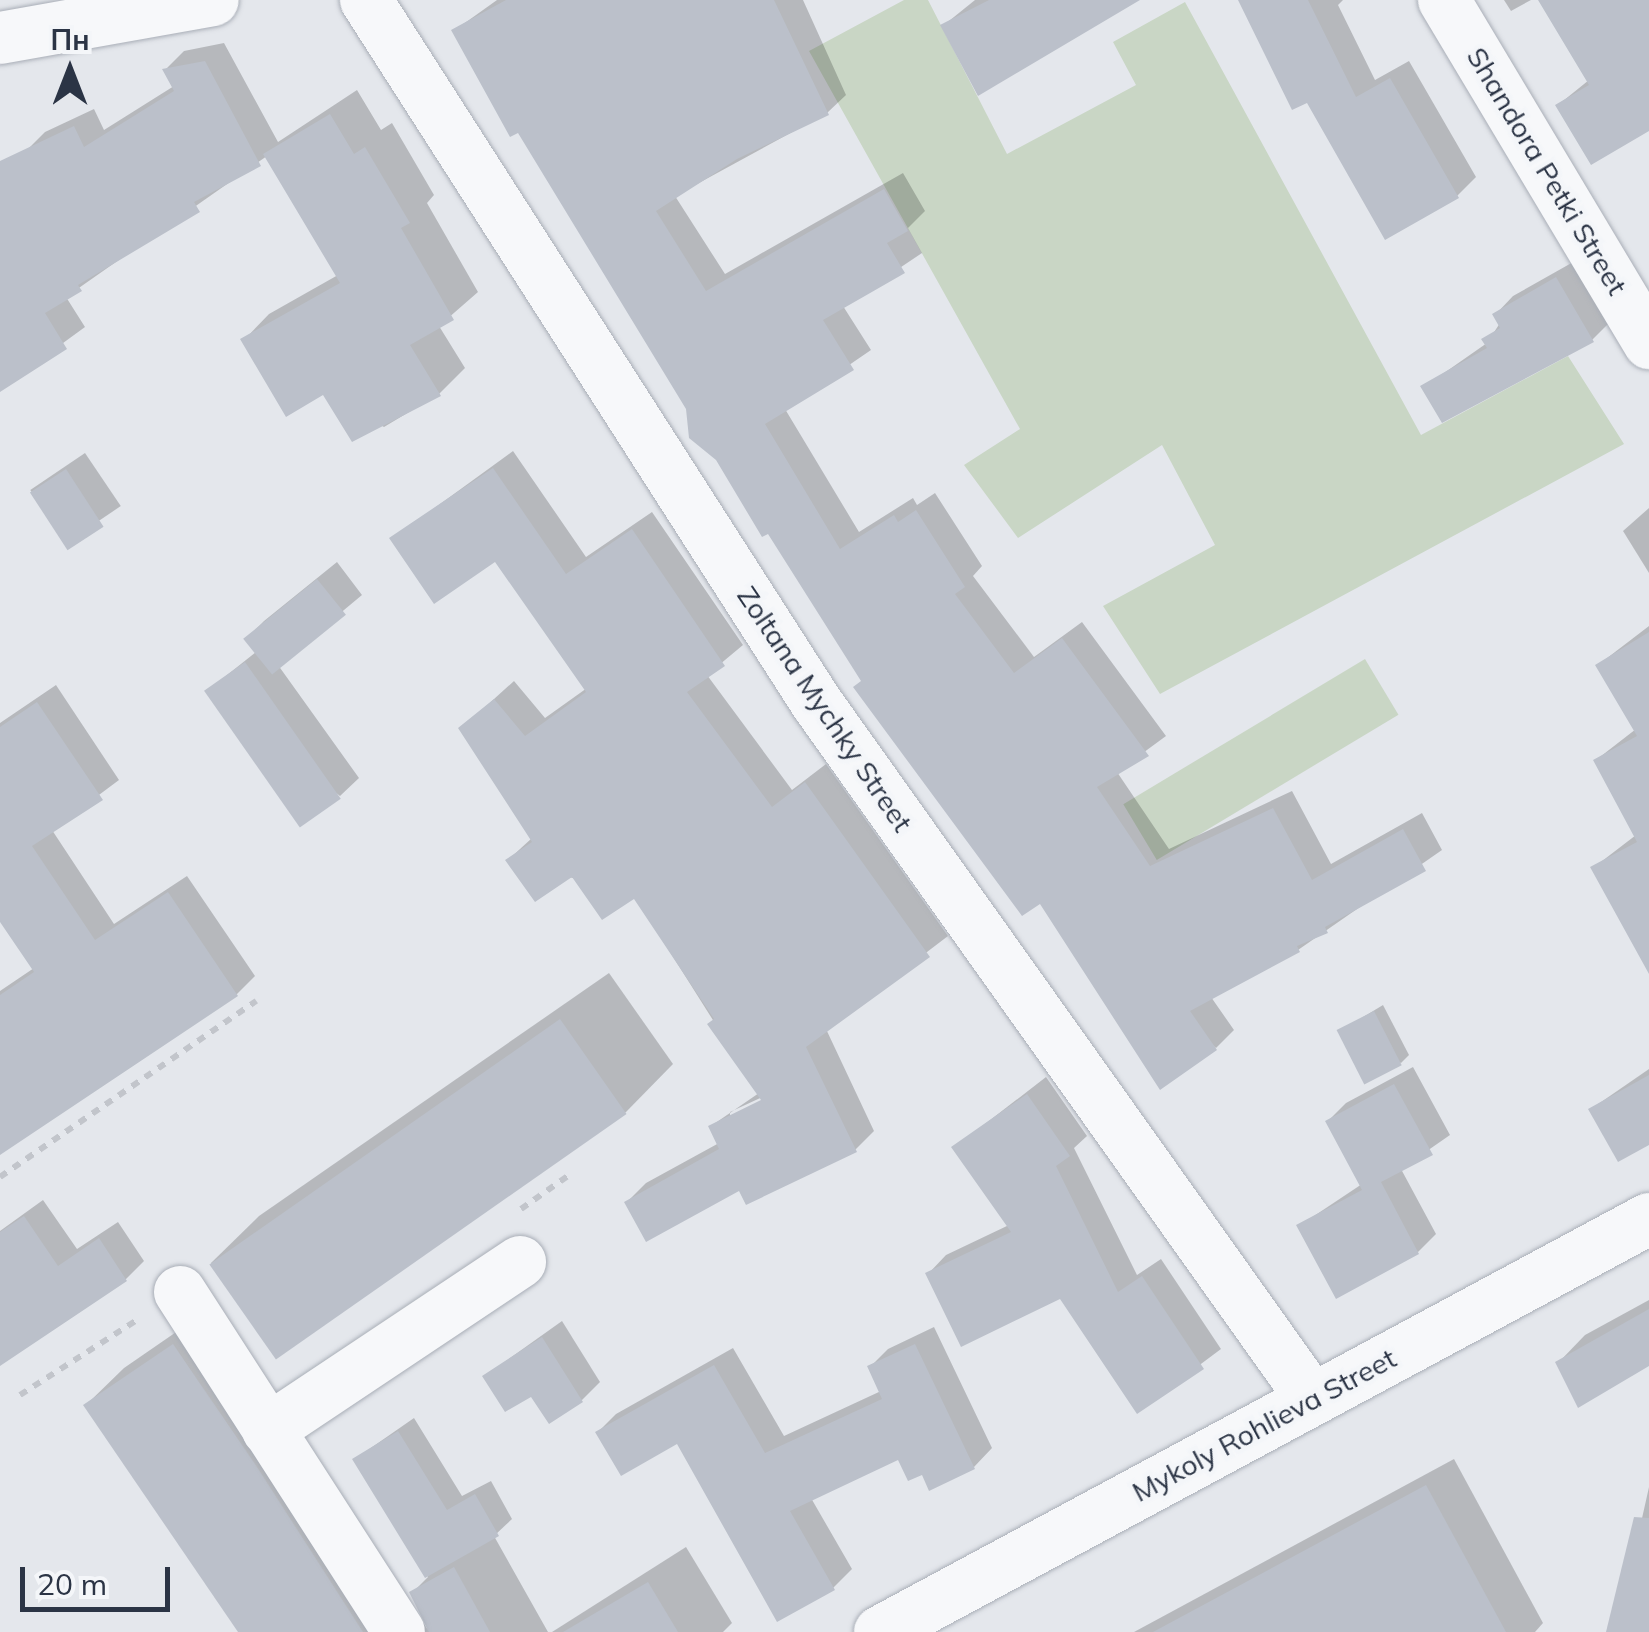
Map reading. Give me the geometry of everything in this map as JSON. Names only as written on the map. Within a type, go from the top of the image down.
[{"type":"street","points":[[0,38],[213,0]]},
{"type":"street","name":"Zoltana Mychky Street","points":[[366,0],[816,702],[1312,1399]]},
{"type":"street","name":"Shandora Petki Street","points":[[1444,0],[1649,342]]},
{"type":"street","name":"Mykoly Rohlieva Street","points":[[880,1632],[1649,1219]]},
{"type":"street","points":[[268,1430],[514,1240]]},
{"type":"street","points":[[180,1292],[399,1632]]},
{"type":"path","points":[[0,1177],[256,1002]]},
{"type":"path","points":[[514,1240],[572,1174]]},
{"type":"path","points":[[20,1395],[180,1292]]},
{"type":"green space","points":[[904,0],[928,0],[1007,154],[1136,85],[1113,42],[1185,2],[1421,435],[1568,356],[1624,444],[1160,694],[1103,606],[1215,545],[1162,445],[1018,538],[964,465],[1020,429],[809,51]]},
{"type":"green space","points":[[1365,659],[1398,715],[1157,860],[1123,804]]},
{"type":"building","points":[[506,0],[774,0],[829,115],[737,159],[656,211],[706,291],[884,189],[908,231],[887,243],[905,273],[823,320],[854,370],[765,424],[840,549],[894,515],[898,522],[916,510],[965,587],[955,594],[1014,673],[1062,638],[1149,756],[1097,787],[1150,866],[1273,808],[1312,880],[1403,829],[1426,871],[1325,927],[1328,933],[1297,946],[1300,952],[1190,1011],[1217,1050],[1160,1090],[1040,904],[1022,916],[853,687],[861,681],[768,534],[762,537],[716,460],[689,438],[686,409],[518,133],[510,137],[451,30]]},
{"type":"building","points":[[989,0],[1140,0],[978,96],[940,25]]},
{"type":"building","points":[[1238,0],[1308,0],[1356,97],[1390,78],[1459,198],[1385,240],[1307,103],[1292,110]]},
{"type":"building","points":[[1538,0],[1649,0],[1649,131],[1591,165],[1555,105],[1589,85]]},
{"type":"building","points":[[205,61],[261,166],[194,202],[200,212],[78,285],[82,291],[45,313],[67,349],[0,392],[0,161],[74,126],[84,147],[174,91],[162,69]]},
{"type":"building","points":[[330,114],[354,154],[365,147],[410,223],[401,228],[454,320],[410,345],[441,396],[352,442],[323,395],[286,417],[240,339],[340,283],[263,154]]},
{"type":"building","points":[[1556,277],[1594,342],[1442,423],[1420,386],[1487,348],[1481,339],[1500,328],[1492,314]]},
{"type":"building","points":[[493,468],[566,574],[632,529],[725,666],[687,692],[772,807],[805,782],[930,957],[806,1047],[857,1152],[746,1205],[739,1191],[646,1242],[624,1202],[719,1149],[708,1126],[761,1100],[707,1024],[714,1019],[634,899],[602,920],[572,877],[535,902],[505,860],[532,842],[458,728],[494,699],[525,736],[586,692],[495,562],[434,604],[389,538]]},
{"type":"building","points":[[66,469],[104,527],[68,550],[30,492]]},
{"type":"building","points":[[317,579],[346,615],[272,675],[243,639]]},
{"type":"building","points":[[1649,632],[1649,974],[1590,867],[1637,842],[1593,760],[1637,736],[1595,665]]},
{"type":"building","points":[[245,662],[341,799],[300,827],[204,691]]},
{"type":"building","points":[[37,702],[103,800],[32,846],[95,940],[168,892],[238,996],[0,1155],[0,995],[34,972],[0,922],[0,727]]},
{"type":"building","points":[[1374,1011],[1402,1065],[1364,1084],[1337,1030]]},
{"type":"building","points":[[560,1019],[627,1114],[276,1360],[209,1264]]},
{"type":"building","points":[[1649,1075],[1649,1145],[1618,1162],[1588,1109]]},
{"type":"building","points":[[1394,1084],[1433,1155],[1381,1182],[1419,1254],[1336,1299],[1296,1225],[1362,1190],[1325,1121]]},
{"type":"building","points":[[1027,1094],[1070,1156],[1056,1166],[1118,1292],[1142,1276],[1204,1369],[1137,1414],[1060,1299],[961,1347],[925,1273],[1011,1232],[951,1147]]},
{"type":"building","points":[[24,1216],[58,1266],[99,1238],[127,1281],[0,1366],[0,1232]]},
{"type":"building","points":[[1649,1309],[1649,1366],[1578,1408],[1555,1362]]},
{"type":"building","points":[[542,1337],[583,1402],[549,1424],[531,1397],[505,1412],[482,1376]]},
{"type":"building","points":[[173,1344],[363,1632],[238,1632],[83,1405]]},
{"type":"building","points":[[915,1344],[975,1469],[929,1491],[922,1475],[908,1481],[898,1460],[790,1511],[835,1590],[777,1622],[677,1444],[621,1476],[595,1432],[714,1365],[765,1453],[882,1399],[867,1366]]},
{"type":"building","points":[[398,1431],[447,1510],[475,1494],[499,1536],[425,1578],[352,1459]]},
{"type":"building","points":[[1426,1485],[1506,1632],[1153,1632]]},
{"type":"building","points":[[1634,1517],[1649,1518],[1649,1632],[1606,1632]]},
{"type":"building","points":[[454,1567],[490,1632],[429,1632],[409,1592]]},
{"type":"building","points":[[648,1582],[678,1632],[563,1632]]}]
